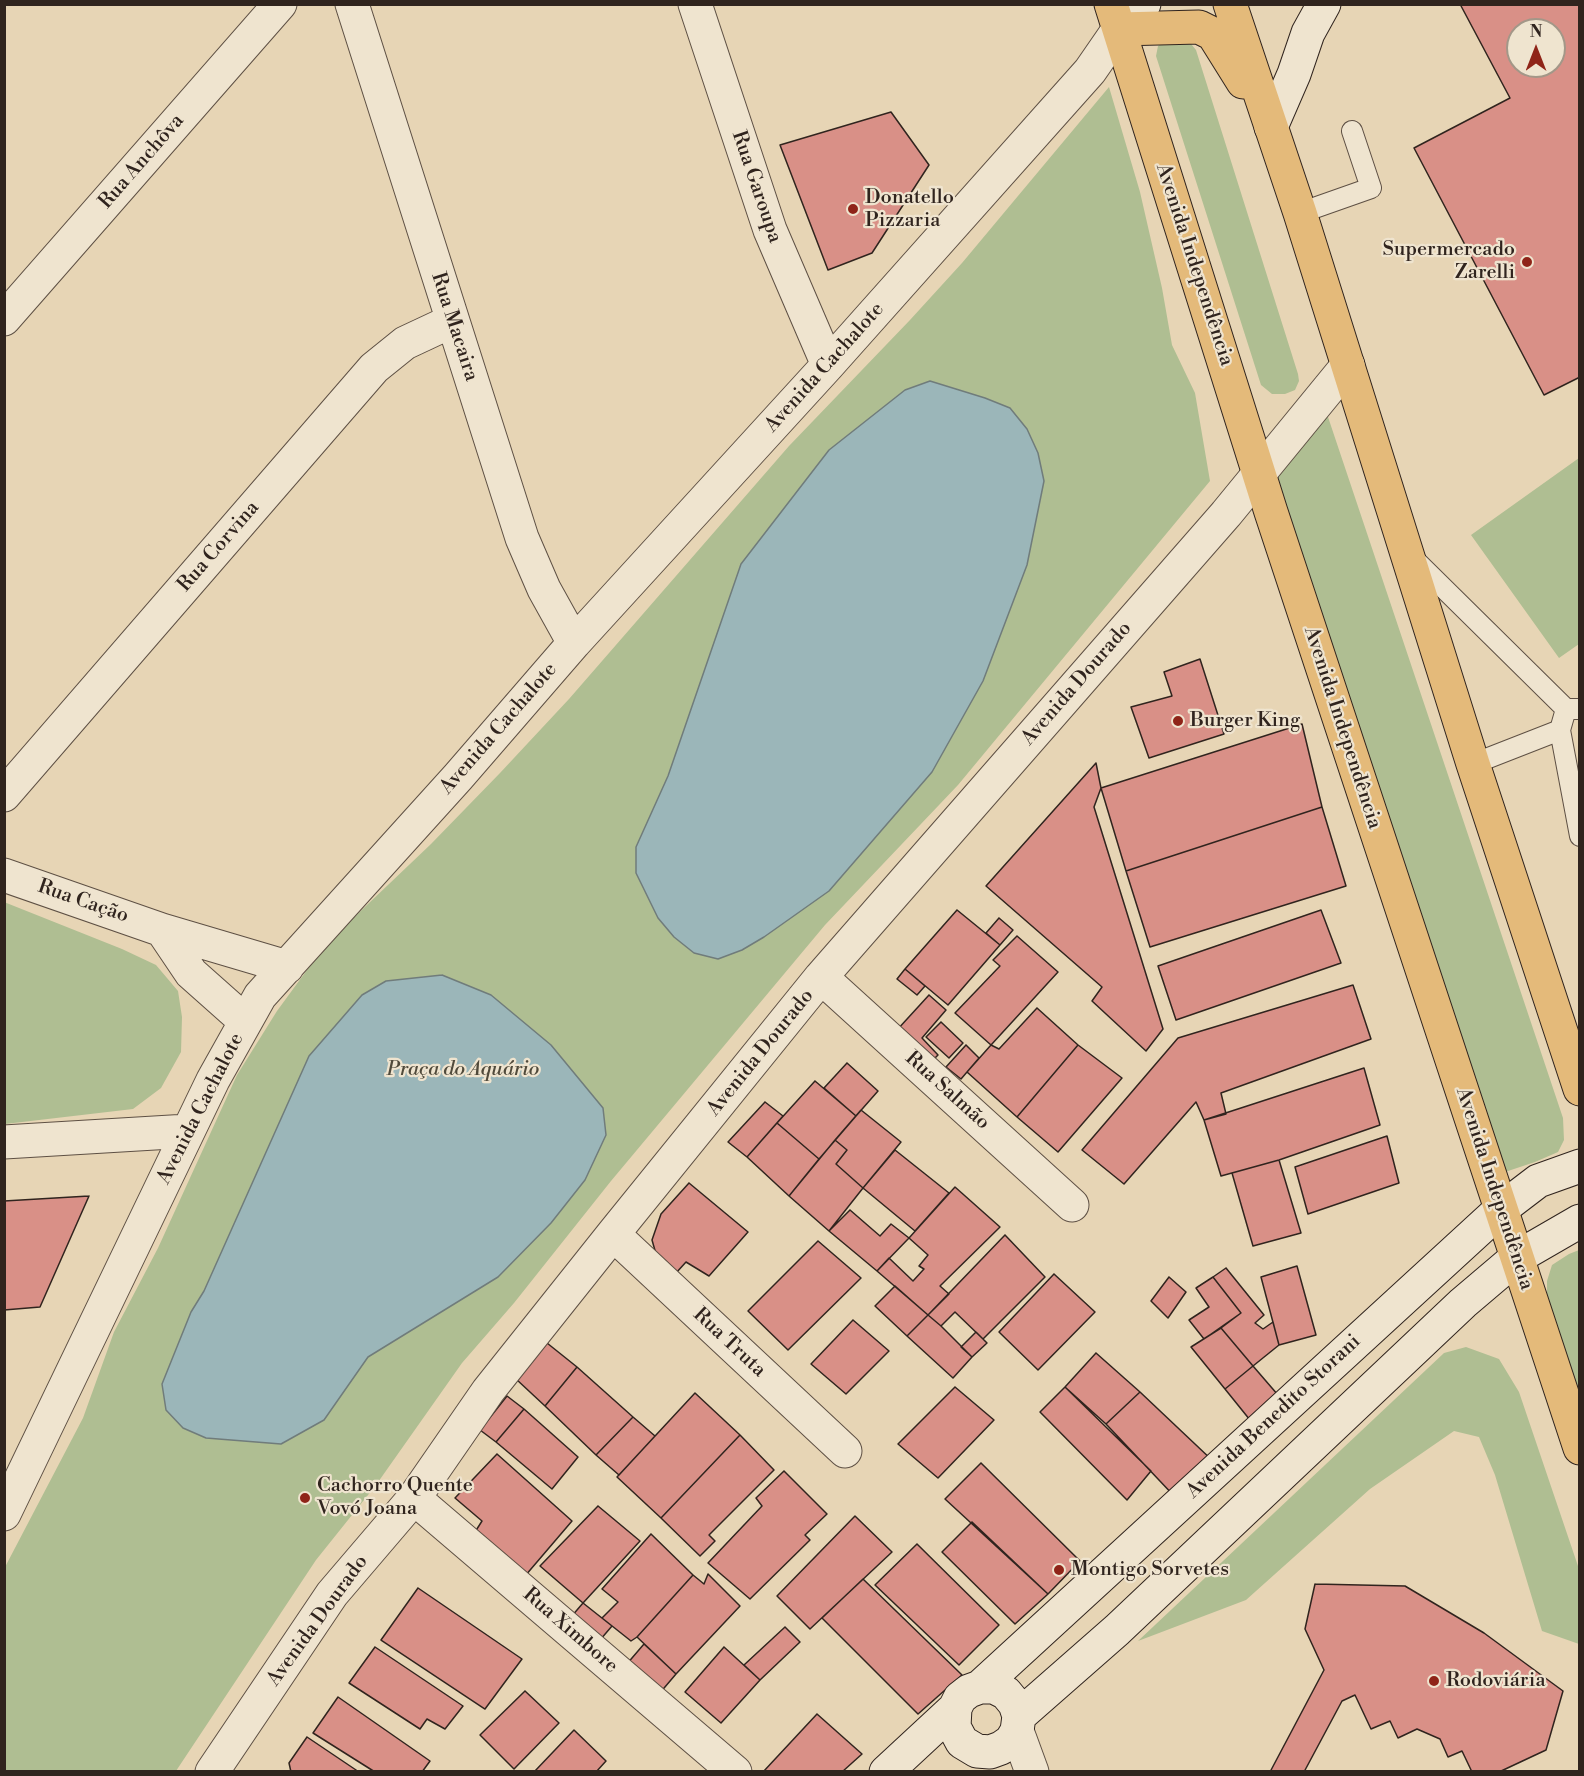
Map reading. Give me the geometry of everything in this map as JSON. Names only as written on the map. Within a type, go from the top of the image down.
[{"type":"main road","points":[[1230,4],[1408,552],[1473,764],[1580,1089]]},
{"type":"main road","points":[[1115,17],[1198,27],[1213,34],[1271,127]]},
{"type":"main road","name":"Avenida Independência","points":[[1115,17],[1259,475],[1580,1449]]},
{"type":"street","name":"Rua Anchôva","points":[[4,319],[280,4]]},
{"type":"street","name":"Rua Macaira","points":[[352,4],[522,538],[544,590],[574,643]]},
{"type":"street","name":"Rua Garoupa","points":[[695,4],[770,230],[828,365]]},
{"type":"street","name":"Avenida Cachalote","points":[[4,1514],[16,1464],[260,996],[458,777],[574,643],[828,365],[1090,71],[1115,17],[1144,4]]},
{"type":"street","points":[[1271,127],[1294,74],[1308,33],[1323,4]]},
{"type":"street","name":"Rua Corvina","points":[[4,795],[374,368],[405,343],[452,321]]},
{"type":"street","name":"Avenida Dourado","points":[[212,1772],[332,1594],[414,1498],[488,1392],[613,1234],[821,977],[1259,475],[1348,365]]},
{"type":"street","name":"Rua Cação","points":[[4,875],[162,930],[287,967]]},
{"type":"street","points":[[162,930],[191,973],[245,1021]]},
{"type":"street","name":"Rua Salmão","points":[[821,977],[1072,1205]]},
{"type":"street","points":[[4,1142],[188,1131]]},
{"type":"street","name":"Avenida Benedito Storani","points":[[980,1687],[1500,1210],[1538,1181],[1580,1166]]},
{"type":"street","points":[[955,1708],[954,1726],[962,1742],[980,1761],[1011,1741],[1018,1723],[1463,1304],[1516,1258],[1580,1221]]},
{"type":"street","name":"Rua Truta","points":[[613,1234],[845,1451]]},
{"type":"street","name":"Rua Ximbore","points":[[414,1498],[730,1769]]},
{"type":"street","points":[[886,1772],[955,1708],[960,1698],[980,1687],[994,1687],[1006,1693],[1015,1704],[1032,1772]]},
{"type":"lane","points":[[1299,213],[1371,188],[1352,131]]},
{"type":"lane","points":[[1408,552],[1573,709],[1560,730],[1473,764]]},
{"type":"lane","points":[[1560,730],[1580,836]]},
{"type":"green space","points":[[1187,39],[1196,50],[1298,374],[1299,381],[1295,390],[1285,394],[1272,394],[1261,385],[1156,56],[1158,46],[1165,40]]},
{"type":"green space","name":"Praça do Aquário","points":[[1109,87],[1140,192],[1162,288],[1172,345],[1195,393],[1210,481],[958,785],[825,925],[462,1363],[376,1485],[316,1560],[176,1771],[5,1771],[4,1569],[83,1418],[114,1332],[158,1248],[237,1075],[277,1011],[326,944],[431,844],[500,773],[569,699],[789,446],[962,263]]},
{"type":"green space","points":[[1327,414],[1563,1118],[1564,1140],[1558,1152],[1505,1172],[1272,474]]},
{"type":"green space","points":[[1579,458],[1579,644],[1559,658],[1471,535]]},
{"type":"green space","points":[[4,902],[156,965],[178,991],[182,1017],[181,1052],[161,1088],[133,1109],[5,1124]]},
{"type":"green space","points":[[1579,1250],[1579,1407],[1547,1305],[1547,1281],[1552,1265]]},
{"type":"green space","points":[[1466,1347],[1499,1359],[1519,1392],[1579,1569],[1579,1644],[1542,1631],[1495,1475],[1479,1437],[1454,1431],[1370,1489],[1246,1600],[1138,1641],[1444,1353]]},
{"type":"water","points":[[930,381],[1010,408],[1027,429],[1038,453],[1044,481],[1027,565],[983,681],[932,772],[829,891],[742,950],[718,959],[694,953],[674,937],[658,918],[636,873],[636,847],[668,776],[741,564],[829,450],[905,390]]},
{"type":"water","points":[[442,975],[491,995],[551,1045],[603,1108],[606,1135],[585,1180],[551,1223],[498,1277],[368,1357],[324,1420],[281,1444],[206,1438],[183,1428],[166,1410],[162,1384],[191,1312],[204,1291],[309,1056],[362,995],[386,981]]},
{"type":"building","name":"Supermercado Zarelli","points":[[1460,4],[1580,4],[1580,377],[1544,395],[1414,148],[1510,98]]},
{"type":"building","name":"Donatello Pizzaria","points":[[891,112],[929,165],[872,253],[828,270],[780,145]]},
{"type":"building","name":"Burger King","points":[[1200,659],[1224,734],[1149,758],[1131,707],[1172,696],[1164,672]]},
{"type":"building","points":[[1302,724],[1322,807],[1126,871],[1101,788]]},
{"type":"building","points":[[1096,763],[1101,788],[1094,807],[1163,1029],[1146,1051],[1092,1001],[1102,987],[986,886]]},
{"type":"building","points":[[1322,807],[1346,886],[1150,947],[1126,871]]},
{"type":"building","points":[[957,910],[1000,945],[948,1005],[905,969]]},
{"type":"building","points":[[1321,910],[1341,963],[1176,1020],[1158,966]]},
{"type":"building","points":[[999,918],[1013,930],[1000,945],[986,933]]},
{"type":"building","points":[[1017,936],[1058,972],[991,1045],[955,1013],[1000,966],[993,960]]},
{"type":"building","points":[[905,969],[925,986],[917,995],[897,979]]},
{"type":"building","points":[[1353,985],[1371,1039],[1221,1093],[1226,1114],[1204,1120],[1196,1102],[1124,1184],[1082,1150],[1178,1038]]},
{"type":"building","points":[[929,995],[946,1010],[922,1038],[938,1055],[931,1062],[897,1030]]},
{"type":"building","points":[[1037,1008],[1078,1045],[1017,1117],[967,1072],[991,1045],[999,1049]]},
{"type":"building","points":[[941,1022],[963,1043],[949,1058],[926,1037]]},
{"type":"building","points":[[966,1045],[979,1058],[961,1079],[946,1067]]},
{"type":"building","points":[[1078,1045],[1122,1078],[1058,1152],[1017,1117]]},
{"type":"building","points":[[847,1063],[878,1091],[856,1116],[824,1088]]},
{"type":"building","points":[[1364,1068],[1380,1125],[1279,1160],[1221,1176],[1204,1120]]},
{"type":"building","points":[[815,1081],[856,1116],[819,1159],[777,1123]]},
{"type":"building","points":[[765,1102],[783,1116],[747,1157],[728,1142]]},
{"type":"building","points":[[861,1110],[901,1142],[863,1188],[836,1164],[847,1150],[835,1140]]},
{"type":"building","points":[[777,1123],[819,1159],[789,1196],[747,1157]]},
{"type":"building","points":[[1387,1136],[1399,1183],[1308,1214],[1295,1167]]},
{"type":"building","points":[[835,1140],[847,1150],[836,1164],[863,1188],[829,1231],[789,1196]]},
{"type":"building","points":[[895,1150],[949,1193],[915,1231],[863,1188]]},
{"type":"building","points":[[1279,1160],[1301,1233],[1253,1246],[1232,1173]]},
{"type":"building","points":[[689,1183],[748,1232],[709,1276],[686,1262],[676,1273],[656,1254],[652,1240],[661,1214]]},
{"type":"building","points":[[955,1187],[1000,1227],[940,1286],[949,1294],[928,1315],[877,1271],[889,1258],[913,1281],[924,1269],[919,1266],[928,1255],[909,1238]]},
{"type":"building","points":[[89,1196],[40,1307],[4,1310],[4,1201]]},
{"type":"building","points":[[850,1210],[880,1236],[891,1224],[909,1238],[877,1271],[829,1231]]},
{"type":"building","points":[[1005,1235],[1045,1277],[983,1339],[955,1312],[941,1326],[928,1315]]},
{"type":"building","points":[[818,1241],[861,1278],[788,1350],[748,1311]]},
{"type":"building","points":[[1297,1266],[1316,1335],[1279,1345],[1261,1277]]},
{"type":"building","points":[[1226,1268],[1264,1315],[1255,1323],[1263,1329],[1273,1322],[1279,1345],[1253,1366],[1221,1328],[1241,1313],[1213,1277]]},
{"type":"building","points":[[1054,1274],[1095,1312],[1038,1370],[999,1332]]},
{"type":"building","points":[[1169,1277],[1186,1292],[1168,1318],[1151,1301]]},
{"type":"building","points":[[1213,1277],[1241,1313],[1204,1339],[1189,1320],[1209,1307],[1196,1288]]},
{"type":"building","points":[[895,1286],[928,1315],[907,1336],[875,1306]]},
{"type":"building","points":[[928,1315],[972,1357],[953,1378],[907,1336]]},
{"type":"building","points":[[853,1320],[889,1351],[846,1394],[811,1364]]},
{"type":"building","points":[[1221,1328],[1253,1366],[1225,1389],[1191,1347]]},
{"type":"building","points":[[976,1332],[987,1343],[972,1357],[961,1347]]},
{"type":"building","points":[[547,1343],[577,1367],[545,1406],[516,1379]]},
{"type":"building","points":[[1096,1353],[1140,1392],[1106,1424],[1065,1387]]},
{"type":"building","points":[[1253,1366],[1278,1395],[1250,1420],[1225,1389]]},
{"type":"building","points":[[577,1367],[633,1417],[596,1455],[545,1406]]},
{"type":"building","points":[[955,1387],[994,1420],[938,1478],[898,1444]]},
{"type":"building","points":[[1065,1387],[1151,1471],[1127,1500],[1040,1412]]},
{"type":"building","points":[[1140,1392],[1214,1462],[1176,1498],[1106,1424]]},
{"type":"building","points":[[695,1393],[740,1435],[661,1518],[617,1477]]},
{"type":"building","points":[[507,1396],[524,1409],[496,1442],[480,1430]]},
{"type":"building","points":[[524,1409],[578,1457],[552,1489],[496,1442]]},
{"type":"building","points":[[633,1417],[655,1436],[619,1475],[596,1455]]},
{"type":"building","points":[[740,1435],[774,1470],[709,1535],[715,1541],[700,1556],[661,1518]]},
{"type":"building","points":[[497,1454],[572,1521],[525,1576],[475,1532],[482,1521],[455,1498]]},
{"type":"building","points":[[981,1463],[1080,1561],[1048,1594],[945,1499]]},
{"type":"building","points":[[784,1471],[827,1514],[805,1535],[810,1540],[750,1599],[708,1563],[762,1506],[756,1498]]},
{"type":"building","points":[[598,1506],[640,1541],[583,1603],[540,1566]]},
{"type":"building","points":[[855,1516],[892,1552],[810,1629],[777,1596]]},
{"type":"building","points":[[972,1522],[1048,1594],[1015,1624],[942,1552]]},
{"type":"building","points":[[651,1534],[693,1575],[631,1641],[602,1618],[618,1602],[602,1589]]},
{"type":"building","points":[[917,1544],[999,1625],[959,1665],[875,1585]]},
{"type":"building","points":[[708,1574],[740,1606],[676,1674],[637,1637],[693,1575],[704,1584]]},
{"type":"building","points":[[863,1579],[962,1675],[918,1714],[822,1618]]},
{"type":"building","name":"Rodoviária","points":[[1315,1584],[1405,1586],[1484,1633],[1563,1691],[1546,1750],[1499,1772],[1472,1772],[1462,1751],[1448,1757],[1440,1739],[1417,1729],[1398,1738],[1390,1721],[1371,1729],[1355,1695],[1342,1701],[1304,1772],[1270,1772],[1324,1670],[1305,1629]]},
{"type":"building","points":[[418,1588],[522,1659],[485,1709],[381,1640]]},
{"type":"building","points":[[583,1603],[612,1626],[600,1640],[571,1617]]},
{"type":"building","points":[[785,1627],[800,1642],[760,1680],[744,1665]]},
{"type":"building","points":[[644,1644],[676,1674],[659,1694],[626,1665]]},
{"type":"building","points":[[375,1647],[463,1706],[445,1729],[427,1719],[420,1729],[349,1683]]},
{"type":"building","points":[[724,1647],[760,1680],[721,1723],[685,1692]]},
{"type":"building","points":[[525,1691],[559,1723],[514,1769],[480,1735]]},
{"type":"building","points":[[338,1697],[430,1761],[422,1772],[375,1772],[313,1733]]},
{"type":"building","points":[[817,1714],[862,1754],[842,1772],[763,1772]]},
{"type":"building","points":[[574,1730],[606,1761],[596,1772],[534,1772]]},
{"type":"building","points":[[307,1737],[359,1772],[291,1772],[289,1763]]},
{"type":"place","name":"Donatello Pizzaria","points":[[853,209]]},
{"type":"place","name":"Supermercado Zarelli","points":[[1527,262]]},
{"type":"place","name":"Burger King","points":[[1178,721]]},
{"type":"place","name":"Cachorro Quente Vovó Joana","points":[[305,1498]]},
{"type":"place","name":"Montigo Sorvetes","points":[[1059,1570]]},
{"type":"place","name":"Rodoviária","points":[[1434,1681]]}]
